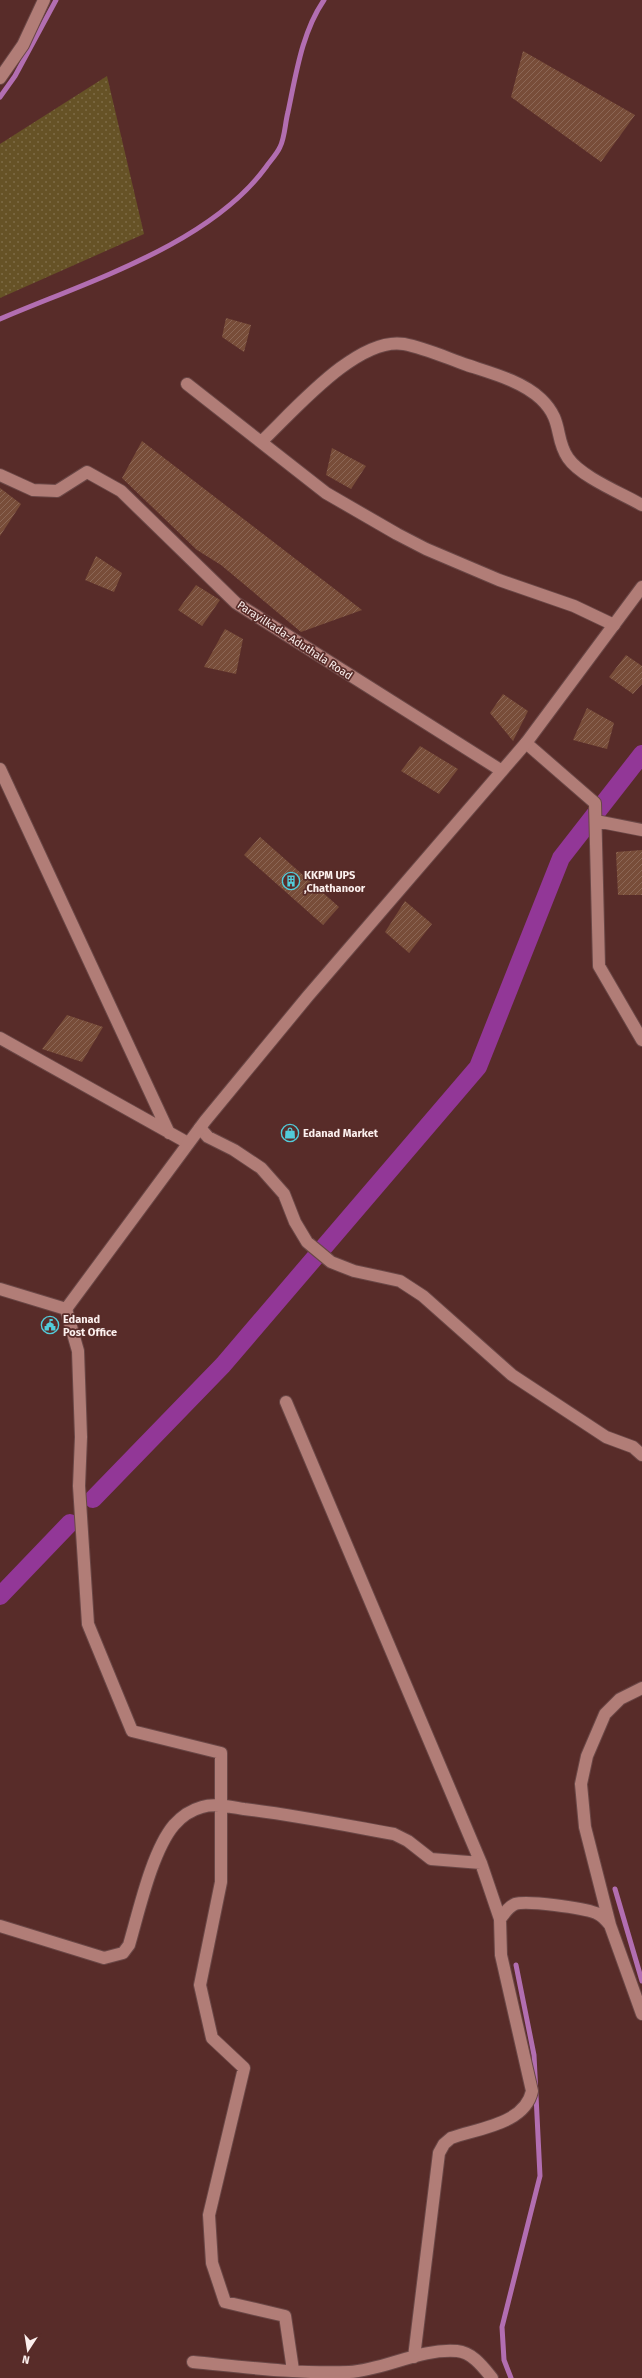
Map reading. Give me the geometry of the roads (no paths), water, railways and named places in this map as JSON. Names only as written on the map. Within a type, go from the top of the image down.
[{"type":"street","points":[[0,78],[23,45],[44,0]]},
{"type":"street","points":[[261,442],[336,371],[366,350],[382,345],[403,344],[508,379],[539,397],[552,411],[559,427],[563,448],[569,459],[583,472],[642,505]]},
{"type":"street","points":[[187,384],[326,493],[397,534],[484,574],[574,606],[614,626]]},
{"type":"street","name":"Parayilkada-Aduthala Road","points":[[0,475],[33,490],[57,491],[87,472],[121,491],[236,603],[502,771]]},
{"type":"street","points":[[66,1309],[188,1143],[308,996],[526,743],[642,587]]},
{"type":"street","points":[[526,743],[595,803],[599,966],[642,1040]]},
{"type":"street","points":[[0,769],[169,1133]]},
{"type":"street","points":[[596,821],[642,830]]},
{"type":"street","points":[[0,1038],[188,1143]]},
{"type":"street","points":[[200,1128],[208,1137],[234,1150],[261,1168],[284,1194],[295,1222],[313,1249],[331,1262],[354,1271],[400,1281],[423,1296],[512,1376],[606,1437],[633,1447],[642,1455]]},
{"type":"street","points":[[0,1289],[66,1309]]},
{"type":"street","points":[[66,1309],[78,1351],[81,1437],[79,1486],[88,1624],[132,1731],[221,1753],[221,1882],[200,1985],[212,2038],[244,2068],[209,2215],[212,2263],[225,2302],[285,2316],[292,2370]]},
{"type":"street","points":[[286,1402],[481,1863],[500,1919],[501,1955],[532,2091],[530,2101],[524,2109],[512,2118],[451,2138],[444,2144],[439,2153],[414,2357]]},
{"type":"street","points":[[642,1688],[620,1699],[605,1714],[586,1756],[581,1784],[585,1827],[610,1925],[642,2014]]},
{"type":"street","points":[[0,1926],[104,1958],[123,1953],[129,1945],[150,1878],[162,1846],[174,1826],[187,1813],[202,1806],[220,1806],[394,1834],[408,1841],[431,1859],[481,1863]]},
{"type":"street","points":[[500,1919],[514,1904],[525,1902],[584,1910],[603,1917],[610,1925]]},
{"type":"street","points":[[193,2362],[292,2370],[350,2372],[438,2352],[458,2351],[476,2360],[492,2378]]},
{"type":"waterway","points":[[0,97],[15,76],[56,0]]},
{"type":"waterway","points":[[0,319],[107,275],[179,240],[212,218],[242,194],[266,167],[282,143],[294,83],[305,39],[316,12],[324,0]]},
{"type":"waterway","points":[[93,1499],[223,1365],[478,1067],[561,858],[642,754]]},
{"type":"waterway","points":[[0,1596],[70,1523]]},
{"type":"waterway","points":[[615,1889],[642,1981]]},
{"type":"waterway","points":[[511,2378],[504,2360],[502,2327],[540,2176],[534,2055],[516,1965]]},
{"type":"place","name":"KKPM UPS ,Chathanoor","points":[[291,881]]},
{"type":"place","name":"Edanad Market","points":[[290,1133]]},
{"type":"place","name":"Edanad Post Office","points":[[50,1325]]}]
